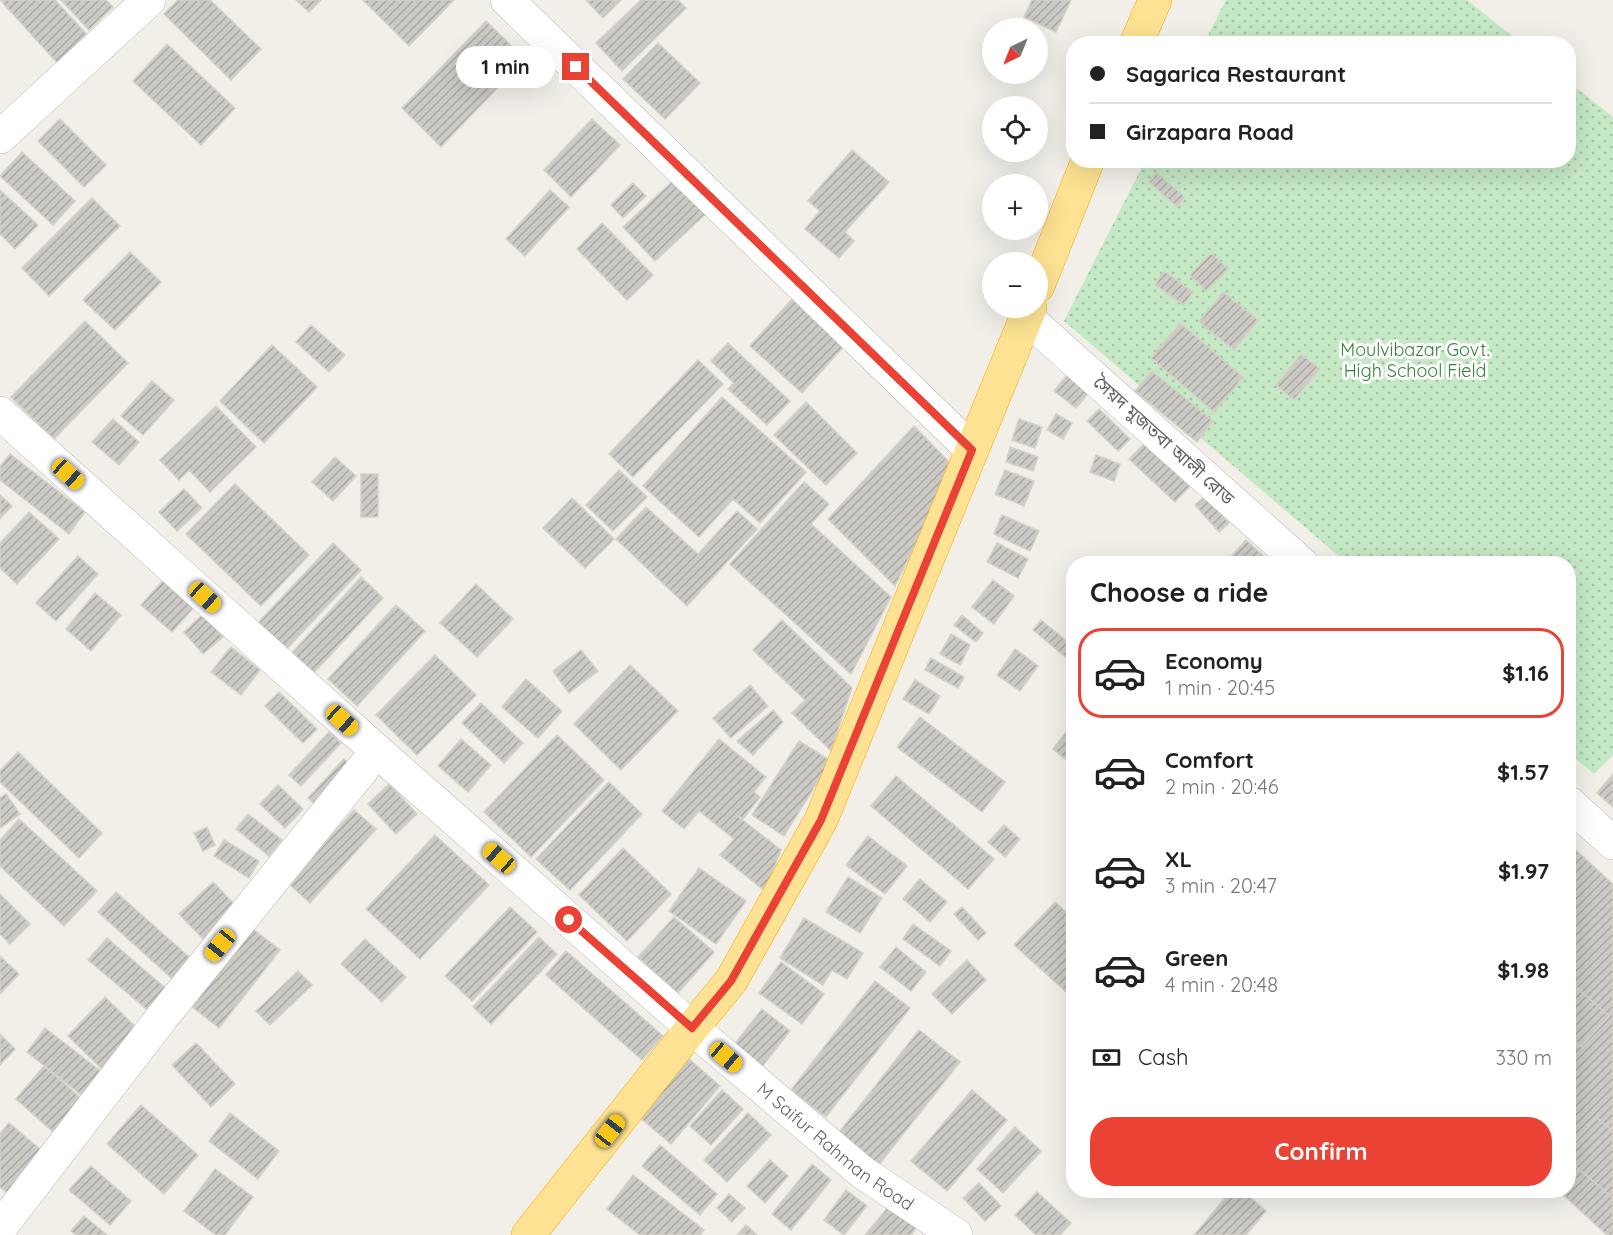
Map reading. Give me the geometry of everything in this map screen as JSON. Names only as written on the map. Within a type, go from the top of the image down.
[{"type":"highway","points":[[1139,36],[1155,0]]},
{"type":"highway","points":[[1048,261],[1085,168]]},
{"type":"highway","points":[[528,1235],[731,981],[821,820],[1026,318]]},
{"type":"street","points":[[0,137],[149,0]]},
{"type":"street","points":[[507,0],[972,450]]},
{"type":"street","name":"সৈয়দ মুজতবা আলী রোড","points":[[1035,318],[1293,556]]},
{"type":"street","name":"M Saifur Rahman Road","points":[[0,413],[377,751],[692,1028],[862,1172],[956,1235]]},
{"type":"street","points":[[0,1228],[163,1016],[377,751]]},
{"type":"street","points":[[1576,809],[1613,843]]},
{"type":"green space","points":[[1226,0],[1467,0],[1512,36],[1208,36]]},
{"type":"green space","name":"Moulvibazar Govt. High School Field","points":[[1576,88],[1613,117],[1613,755],[1594,774],[1576,759],[1576,556],[1339,556],[1064,321],[1141,168],[1576,168]]},
{"type":"building","points":[[0,0],[55,0],[90,38],[60,66]]},
{"type":"building","points":[[61,0],[106,0],[113,7],[89,30]]},
{"type":"building","points":[[178,0],[210,0],[261,49],[231,80],[164,14]]},
{"type":"building","points":[[296,0],[321,0],[309,12]]},
{"type":"building","points":[[363,0],[454,0],[409,46]]},
{"type":"building","points":[[586,0],[621,0],[603,18]]},
{"type":"building","points":[[641,0],[678,0],[686,8],[622,71],[596,43]]},
{"type":"building","points":[[1032,0],[1071,0],[1056,32],[1048,28],[1048,18],[1024,17]]},
{"type":"building","points":[[486,21],[525,59],[441,147],[402,108]]},
{"type":"building","points":[[658,43],[700,83],[665,119],[623,79]]},
{"type":"building","points":[[167,44],[235,108],[201,145],[133,81]]},
{"type":"building","points":[[60,119],[106,165],[84,187],[38,141]]},
{"type":"building","points":[[592,119],[620,145],[571,197],[544,170]]},
{"type":"building","points":[[852,150],[889,182],[845,232],[854,241],[839,258],[805,229],[820,211],[808,201]]},
{"type":"building","points":[[22,152],[75,201],[53,225],[0,176]]},
{"type":"building","points":[[1157,173],[1185,197],[1177,207],[1149,182]]},
{"type":"building","points":[[677,177],[709,211],[655,261],[623,227]]},
{"type":"building","points":[[633,183],[646,196],[623,218],[611,205]]},
{"type":"building","points":[[0,190],[38,225],[15,249],[0,234]]},
{"type":"building","points":[[550,190],[569,207],[525,256],[506,239]]},
{"type":"building","points":[[92,198],[120,226],[49,296],[22,268]]},
{"type":"building","points":[[602,223],[653,275],[627,300],[577,249]]},
{"type":"building","points":[[130,252],[161,282],[115,330],[83,300]]},
{"type":"building","points":[[1211,253],[1228,269],[1206,291],[1190,275]]},
{"type":"building","points":[[1164,271],[1193,292],[1184,305],[1155,285]]},
{"type":"building","points":[[1223,292],[1258,320],[1234,350],[1199,322]]},
{"type":"building","points":[[792,299],[844,346],[802,393],[750,346]]},
{"type":"building","points":[[85,321],[128,363],[54,439],[11,397]]},
{"type":"building","points":[[1180,323],[1243,377],[1214,412],[1151,358]]},
{"type":"building","points":[[311,325],[345,355],[329,372],[296,342]]},
{"type":"building","points":[[728,343],[790,401],[767,425],[728,389],[734,383],[711,361]]},
{"type":"building","points":[[272,345],[317,387],[264,443],[220,401]]},
{"type":"building","points":[[1301,354],[1320,369],[1294,400],[1276,385]]},
{"type":"building","points":[[698,360],[723,384],[633,477],[609,454]]},
{"type":"building","points":[[1152,371],[1213,421],[1197,442],[1135,391]]},
{"type":"building","points":[[1068,374],[1090,391],[1076,408],[1054,391]]},
{"type":"building","points":[[152,381],[174,400],[143,435],[121,416]]},
{"type":"building","points":[[722,397],[806,472],[760,523],[733,499],[699,537],[643,486]]},
{"type":"building","points":[[806,402],[857,453],[826,485],[774,435]]},
{"type":"building","points":[[216,406],[256,447],[210,492],[189,470],[179,480],[160,460]]},
{"type":"building","points":[[1099,409],[1130,439],[1118,451],[1087,421]]},
{"type":"building","points":[[1056,414],[1072,423],[1063,439],[1047,430]]},
{"type":"building","points":[[113,419],[139,442],[119,465],[92,442]]},
{"type":"building","points":[[1019,419],[1042,427],[1035,448],[1012,440]]},
{"type":"building","points":[[914,426],[954,467],[895,586],[828,519]]},
{"type":"building","points":[[1145,443],[1190,486],[1175,502],[1129,459]]},
{"type":"building","points":[[1010,447],[1038,457],[1033,471],[1006,462]]},
{"type":"building","points":[[10,454],[85,512],[69,534],[0,480],[0,467]]},
{"type":"building","points":[[1096,455],[1120,464],[1114,481],[1090,472]]},
{"type":"building","points":[[335,457],[356,476],[333,501],[312,482]]},
{"type":"building","points":[[619,470],[647,497],[613,531],[586,505]]},
{"type":"building","points":[[1005,470],[1034,481],[1024,506],[995,494]]},
{"type":"building","points":[[361,474],[378,474],[378,517],[361,517]]},
{"type":"building","points":[[804,482],[829,504],[811,524],[891,597],[851,674],[730,564]]},
{"type":"building","points":[[235,484],[309,555],[261,606],[186,534]]},
{"type":"building","points":[[184,489],[202,508],[177,531],[159,512]]},
{"type":"building","points":[[0,495],[12,506],[0,519]]},
{"type":"building","points":[[1205,496],[1229,523],[1219,532],[1195,505]]},
{"type":"building","points":[[572,498],[614,539],[585,568],[543,528]]},
{"type":"building","points":[[646,507],[698,554],[737,511],[757,529],[687,606],[616,539]]},
{"type":"building","points":[[29,512],[59,539],[17,584],[0,568],[0,543]]},
{"type":"building","points":[[1002,515],[1039,531],[1030,551],[994,534]]},
{"type":"building","points":[[1246,540],[1263,556],[1232,556]]},
{"type":"building","points":[[333,543],[361,570],[283,653],[255,626]]},
{"type":"building","points":[[997,543],[1028,559],[1018,578],[987,562]]},
{"type":"building","points":[[78,556],[98,574],[56,621],[36,603]]},
{"type":"building","points":[[166,577],[197,604],[172,632],[141,605]]},
{"type":"building","points":[[361,577],[383,598],[313,674],[291,654]]},
{"type":"building","points":[[993,580],[1014,596],[994,624],[972,607]]},
{"type":"building","points":[[476,584],[513,619],[477,657],[440,623]]},
{"type":"building","points":[[95,593],[121,615],[91,651],[66,629]]},
{"type":"building","points":[[396,605],[425,631],[357,706],[328,679]]},
{"type":"building","points":[[203,614],[223,637],[203,654],[184,632]]},
{"type":"building","points":[[962,615],[983,633],[976,642],[954,625]]},
{"type":"building","points":[[782,620],[852,688],[831,751],[792,713],[805,700],[753,650]]},
{"type":"building","points":[[1041,620],[1066,640],[1066,658],[1033,630]]},
{"type":"building","points":[[951,634],[970,645],[960,665],[940,654]]},
{"type":"building","points":[[231,647],[260,670],[241,695],[211,672]]},
{"type":"building","points":[[1015,649],[1038,666],[1020,691],[997,675]]},
{"type":"building","points":[[581,650],[598,671],[569,693],[553,671]]},
{"type":"building","points":[[435,655],[476,695],[417,755],[376,715]]},
{"type":"building","points":[[931,658],[964,677],[958,688],[925,670]]},
{"type":"building","points":[[630,665],[678,711],[621,770],[574,724]]},
{"type":"building","points":[[526,679],[562,711],[538,738],[502,707]]},
{"type":"building","points":[[915,680],[940,696],[929,714],[903,699]]},
{"type":"building","points":[[750,685],[768,706],[731,738],[713,718]]},
{"type":"building","points":[[279,692],[317,729],[303,743],[265,706]]},
{"type":"building","points":[[481,703],[523,743],[504,763],[462,723]]},
{"type":"building","points":[[773,710],[783,722],[753,755],[737,741]]},
{"type":"building","points":[[920,717],[1005,782],[982,812],[897,747]]},
{"type":"building","points":[[329,732],[341,743],[301,786],[289,775]]},
{"type":"building","points":[[1066,732],[1066,760],[1053,749]]},
{"type":"building","points":[[557,735],[604,780],[531,857],[484,812]]},
{"type":"building","points":[[461,739],[491,765],[468,792],[438,766]]},
{"type":"building","points":[[719,739],[766,777],[754,792],[760,797],[743,819],[735,814],[781,850],[765,891],[720,855],[734,839],[699,811],[684,829],[662,811]]},
{"type":"building","points":[[799,741],[831,761],[784,836],[752,815]]},
{"type":"building","points":[[18,752],[102,833],[79,858],[0,782],[0,771]]},
{"type":"building","points":[[344,759],[351,765],[314,804],[308,798]]},
{"type":"building","points":[[1613,774],[1613,807],[1597,793]]},
{"type":"building","points":[[896,776],[994,859],[968,889],[871,806]]},
{"type":"building","points":[[609,782],[642,814],[570,890],[536,859]]},
{"type":"building","points":[[389,784],[417,814],[396,834],[368,804]]},
{"type":"building","points":[[278,785],[303,809],[285,828],[260,804]]},
{"type":"building","points":[[6,794],[20,814],[0,828],[0,798]]},
{"type":"building","points":[[354,810],[376,829],[310,903],[289,884]]},
{"type":"building","points":[[248,814],[282,840],[269,856],[236,829]]},
{"type":"building","points":[[19,819],[97,891],[64,926],[0,866],[0,840]]},
{"type":"building","points":[[1004,825],[1020,839],[1005,857],[988,842]]},
{"type":"building","points":[[207,827],[215,845],[203,851],[194,833]]},
{"type":"building","points":[[435,835],[489,885],[420,959],[366,909]]},
{"type":"building","points":[[868,836],[907,866],[885,894],[846,865]]},
{"type":"building","points":[[224,840],[259,861],[249,878],[214,856]]},
{"type":"building","points":[[623,848],[671,894],[627,941],[579,895]]},
{"type":"building","points":[[1576,850],[1613,884],[1613,1235],[1607,1235],[1567,1198],[1576,1198]]},
{"type":"building","points":[[699,868],[746,901],[716,944],[669,911]]},
{"type":"building","points":[[848,877],[882,898],[860,933],[826,912]]},
{"type":"building","points":[[920,879],[947,902],[930,922],[903,899]]},
{"type":"building","points":[[213,882],[238,908],[204,940],[179,914]]},
{"type":"building","points":[[116,892],[197,964],[178,984],[98,912]]},
{"type":"building","points":[[0,894],[30,924],[10,944],[0,934]]},
{"type":"building","points":[[1055,902],[1066,912],[1066,992],[1014,945]]},
{"type":"building","points":[[510,907],[537,932],[472,1001],[445,976]]},
{"type":"building","points":[[962,907],[986,933],[978,940],[954,914]]},
{"type":"building","points":[[674,917],[714,952],[678,993],[638,957]]},
{"type":"building","points":[[804,918],[863,953],[847,979],[832,970],[823,985],[780,958]]},
{"type":"building","points":[[913,924],[951,951],[940,966],[903,939]]},
{"type":"building","points":[[250,927],[280,950],[219,1028],[190,1005]]},
{"type":"building","points":[[539,937],[557,954],[491,1024],[473,1007]]},
{"type":"building","points":[[107,938],[169,991],[151,1013],[88,960]]},
{"type":"building","points":[[365,939],[406,977],[382,1002],[341,964]]},
{"type":"building","points":[[896,947],[926,972],[911,991],[880,967]]},
{"type":"building","points":[[566,951],[663,1036],[642,1060],[546,975]]},
{"type":"building","points":[[0,956],[19,974],[0,994]]},
{"type":"building","points":[[967,960],[986,980],[952,1014],[932,994]]},
{"type":"building","points":[[781,962],[824,994],[802,1024],[759,993]]},
{"type":"building","points":[[298,971],[312,985],[270,1025],[256,1011]]},
{"type":"building","points":[[875,981],[910,1008],[826,1117],[791,1090]]},
{"type":"building","points":[[1576,987],[1609,1016],[1581,1047],[1576,1042]]},
{"type":"building","points":[[105,997],[142,1033],[105,1072],[68,1036]]},
{"type":"building","points":[[762,1009],[790,1031],[761,1068],[733,1046]]},
{"type":"building","points":[[45,1028],[103,1073],[84,1097],[27,1052]]},
{"type":"building","points":[[919,1030],[960,1062],[878,1166],[837,1135]]},
{"type":"building","points":[[0,1034],[15,1049],[0,1065]]},
{"type":"building","points":[[196,1043],[235,1084],[211,1107],[172,1065]]},
{"type":"building","points":[[688,1058],[720,1086],[671,1144],[639,1117]]},
{"type":"building","points":[[44,1066],[82,1099],[53,1132],[16,1099]]},
{"type":"building","points":[[722,1090],[743,1109],[711,1145],[690,1126]]},
{"type":"building","points":[[972,1090],[1007,1120],[947,1191],[911,1161]]},
{"type":"building","points":[[141,1105],[198,1155],[164,1194],[107,1144]]},
{"type":"building","points":[[230,1113],[279,1151],[258,1179],[209,1141]]},
{"type":"building","points":[[748,1113],[771,1135],[727,1182],[704,1160]]},
{"type":"building","points":[[1596,1117],[1613,1131],[1613,1198],[1576,1167],[1576,1141]]},
{"type":"building","points":[[9,1123],[46,1154],[10,1195],[0,1187],[0,1134]]},
{"type":"building","points":[[1015,1127],[1041,1151],[1003,1193],[977,1169]]},
{"type":"building","points":[[660,1145],[717,1194],[700,1215],[642,1166]]},
{"type":"building","points":[[770,1160],[788,1176],[765,1203],[747,1186]]},
{"type":"building","points":[[812,1164],[831,1180],[791,1230],[772,1214]]},
{"type":"building","points":[[91,1166],[131,1201],[110,1225],[69,1190]]},
{"type":"building","points":[[215,1169],[253,1197],[225,1235],[216,1235],[184,1211]]},
{"type":"building","points":[[633,1175],[704,1230],[700,1235],[640,1235],[607,1209]]},
{"type":"building","points":[[979,1183],[1001,1206],[985,1221],[963,1198]]},
{"type":"building","points":[[846,1190],[867,1206],[844,1235],[824,1220]]},
{"type":"building","points":[[1037,1192],[1071,1223],[1060,1235],[1036,1235],[1015,1215]]},
{"type":"building","points":[[729,1194],[745,1208],[732,1222],[717,1208]]},
{"type":"building","points":[[1225,1198],[1251,1198],[1266,1211],[1246,1235],[1194,1235]]},
{"type":"building","points":[[889,1206],[916,1228],[911,1235],[865,1235]]},
{"type":"building","points":[[84,1216],[107,1235],[76,1235],[71,1231]]},
{"type":"building","points":[[746,1225],[757,1235],[737,1235]]},
{"type":"route","points":[[569,920],[692,1028],[731,981],[821,820],[972,450],[576,67]]}]
